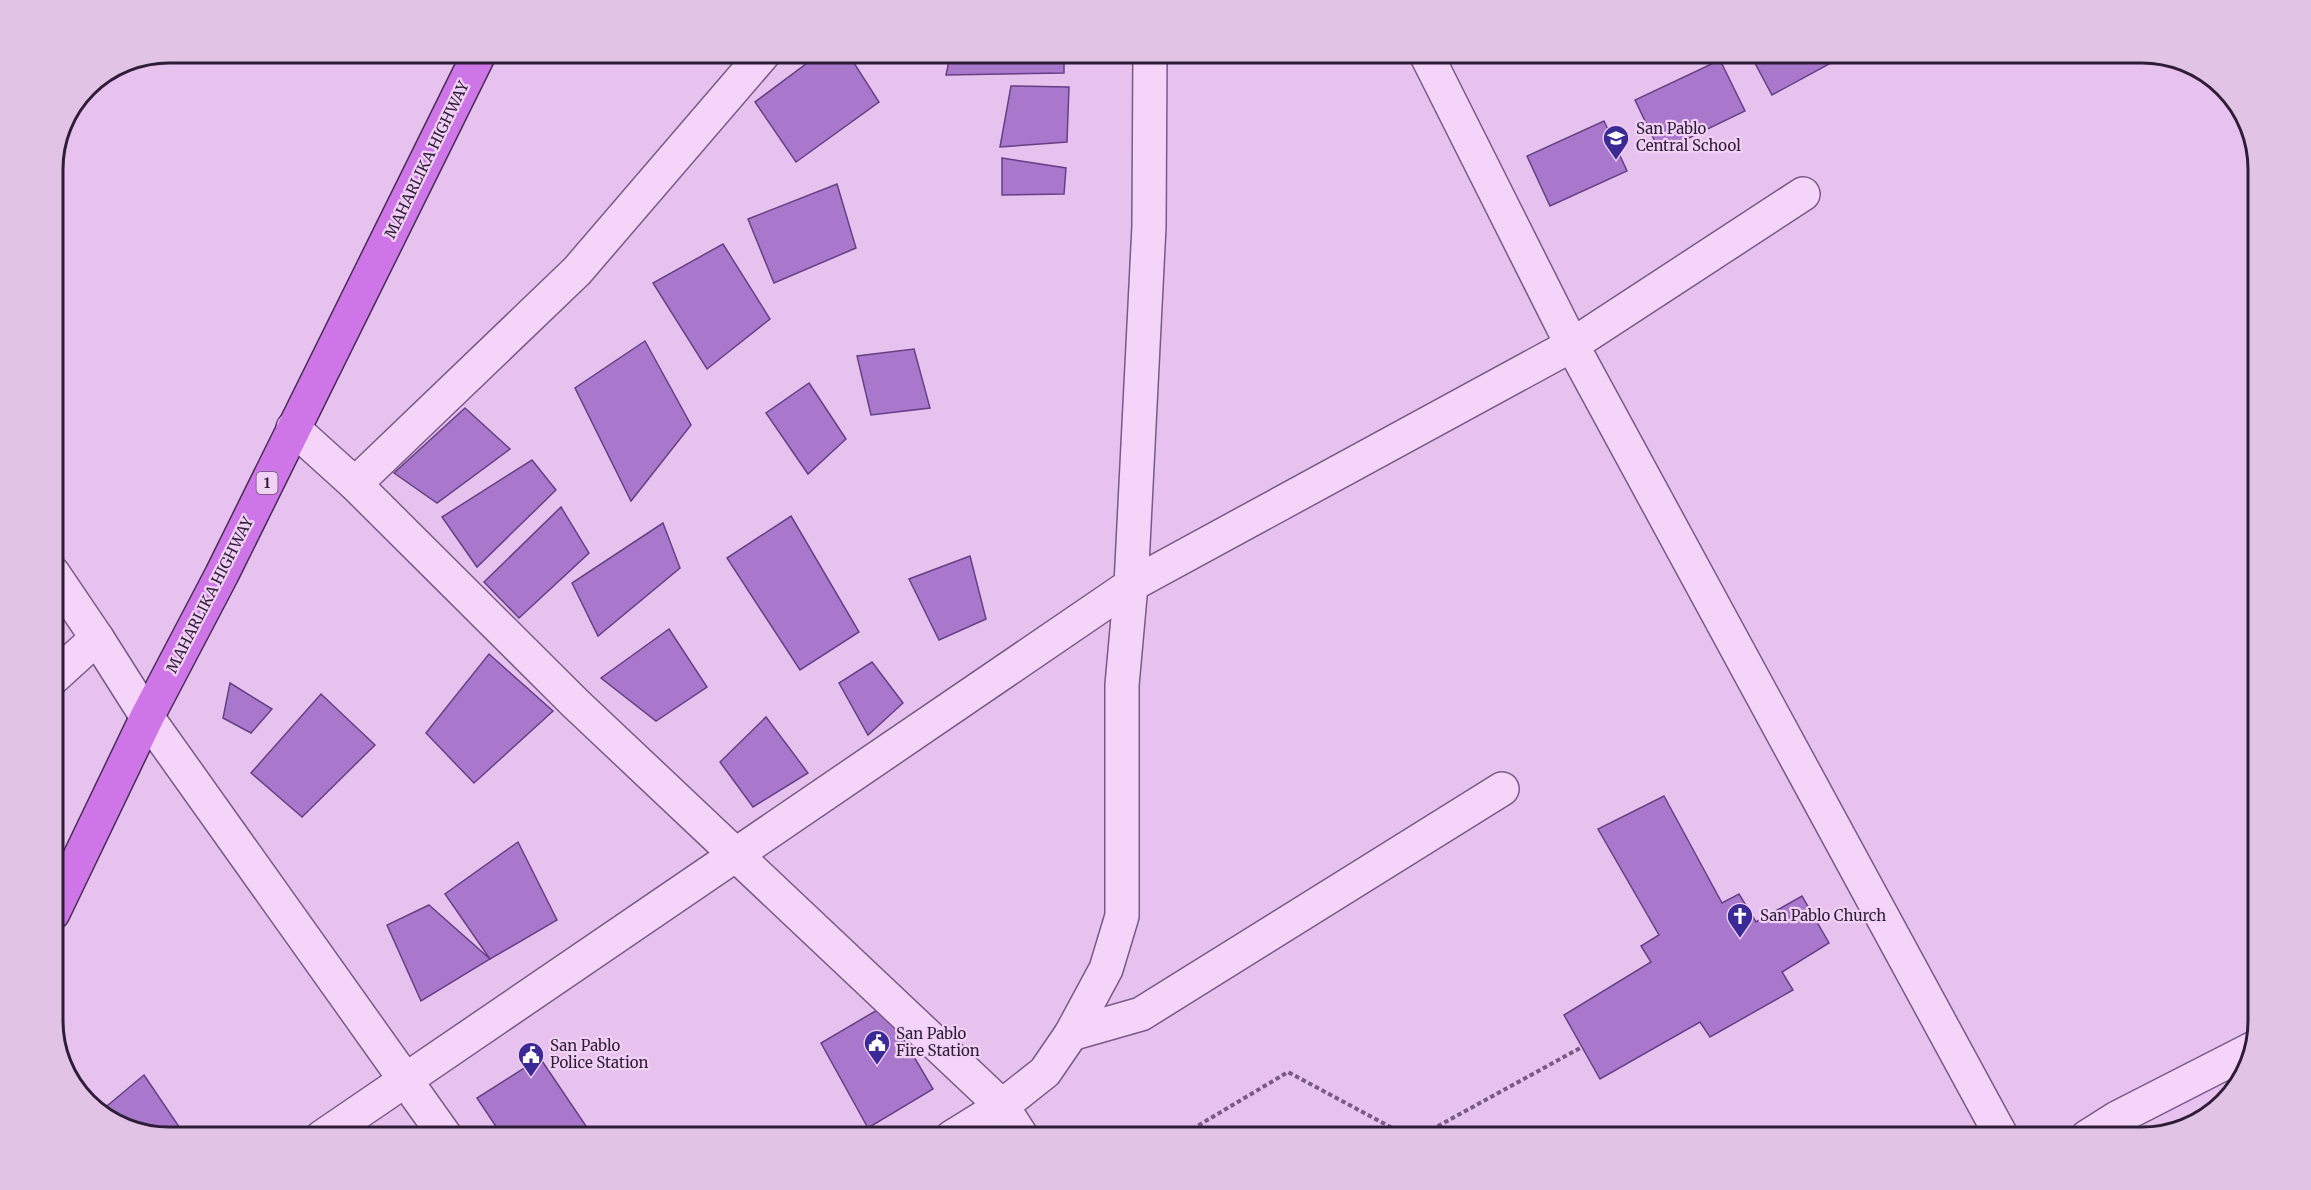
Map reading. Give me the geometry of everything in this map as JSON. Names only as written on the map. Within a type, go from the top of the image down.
[{"type":"highway","name":"MAHARLIKA HIGHWAY","points":[[63,892],[147,717],[222,574],[475,63]]},
{"type":"street","points":[[356,484],[578,271],[756,63]]},
{"type":"street","points":[[968,1127],[1002,1106],[1045,1072],[1071,1034],[1106,969],[1122,916],[1122,685],[1131,585],[1149,226],[1150,63]]},
{"type":"street","points":[[1431,63],[1572,345],[1997,1127]]},
{"type":"street","points":[[337,1127],[1131,585],[1572,345],[1803,194]]},
{"type":"street","points":[[293,428],[356,484],[575,703],[738,854],[1002,1106],[1016,1127]]},
{"type":"street","points":[[63,588],[147,717],[439,1127]]},
{"type":"street","points":[[63,669],[97,638]]},
{"type":"street","points":[[1071,1034],[1141,1014],[1502,789]]},
{"type":"street","points":[[2103,1127],[2242,1054]]},
{"type":"path","points":[[1436,1127],[1582,1047]]},
{"type":"path","points":[[1196,1127],[1288,1072],[1390,1127]]},
{"type":"building","points":[[807,63],[854,63],[879,102],[796,162],[755,102]]},
{"type":"building","points":[[949,63],[1064,63],[1064,73],[946,75]]},
{"type":"building","points":[[1714,63],[1721,63],[1745,111],[1660,152],[1635,100]]},
{"type":"building","points":[[1755,63],[1831,63],[1772,95]]},
{"type":"building","points":[[1011,86],[1069,87],[1067,142],[1000,147]]},
{"type":"building","points":[[1604,121],[1627,171],[1550,206],[1527,156]]},
{"type":"building","points":[[1002,158],[1066,168],[1064,194],[1002,195]]},
{"type":"building","points":[[837,184],[856,248],[774,283],[748,219]]},
{"type":"building","points":[[723,244],[770,319],[707,369],[653,283]]},
{"type":"building","points":[[645,341],[691,425],[631,501],[575,388]]},
{"type":"building","points":[[914,349],[930,408],[871,415],[857,356]]},
{"type":"building","points":[[809,383],[846,439],[808,474],[766,413]]},
{"type":"building","points":[[465,408],[510,449],[437,503],[394,473]]},
{"type":"building","points":[[532,460],[556,490],[477,567],[442,517]]},
{"type":"building","points":[[561,507],[589,553],[519,618],[484,582]]},
{"type":"building","points":[[791,516],[859,632],[800,670],[727,558]]},
{"type":"building","points":[[663,523],[680,568],[598,636],[572,583]]},
{"type":"building","points":[[970,556],[986,619],[939,640],[909,579]]},
{"type":"building","points":[[669,629],[707,687],[656,721],[601,678]]},
{"type":"building","points":[[489,654],[553,711],[474,783],[426,733]]},
{"type":"building","points":[[872,662],[903,703],[868,735],[839,683]]},
{"type":"building","points":[[230,683],[272,709],[251,733],[223,718]]},
{"type":"building","points":[[321,694],[375,745],[302,817],[251,773]]},
{"type":"building","points":[[766,717],[808,773],[753,807],[720,762]]},
{"type":"building","name":"San Pablo Church","points":[[1664,796],[1722,903],[1739,894],[1756,922],[1802,896],[1829,943],[1782,972],[1793,990],[1710,1037],[1700,1022],[1600,1079],[1564,1015],[1651,962],[1641,946],[1659,935],[1598,829]]},
{"type":"building","points":[[518,842],[557,920],[490,959],[445,894]]},
{"type":"building","points":[[429,905],[490,959],[421,1001],[387,925]]},
{"type":"building","name":"San Pablo Fire Station","points":[[884,1006],[933,1089],[867,1127],[821,1043]]},
{"type":"building","name":"San Pablo Police Station","points":[[540,1058],[587,1127],[496,1127],[477,1098]]},
{"type":"building","points":[[144,1075],[179,1127],[142,1123],[122,1116],[106,1106]]},
{"type":"place","name":"San Pablo Central School","points":[[1616,161]]},
{"type":"place","name":"San Pablo Church","points":[[1740,939]]},
{"type":"place","name":"San Pablo Fire Station","points":[[877,1066]]},
{"type":"place","name":"San Pablo Police Station","points":[[531,1078]]}]
